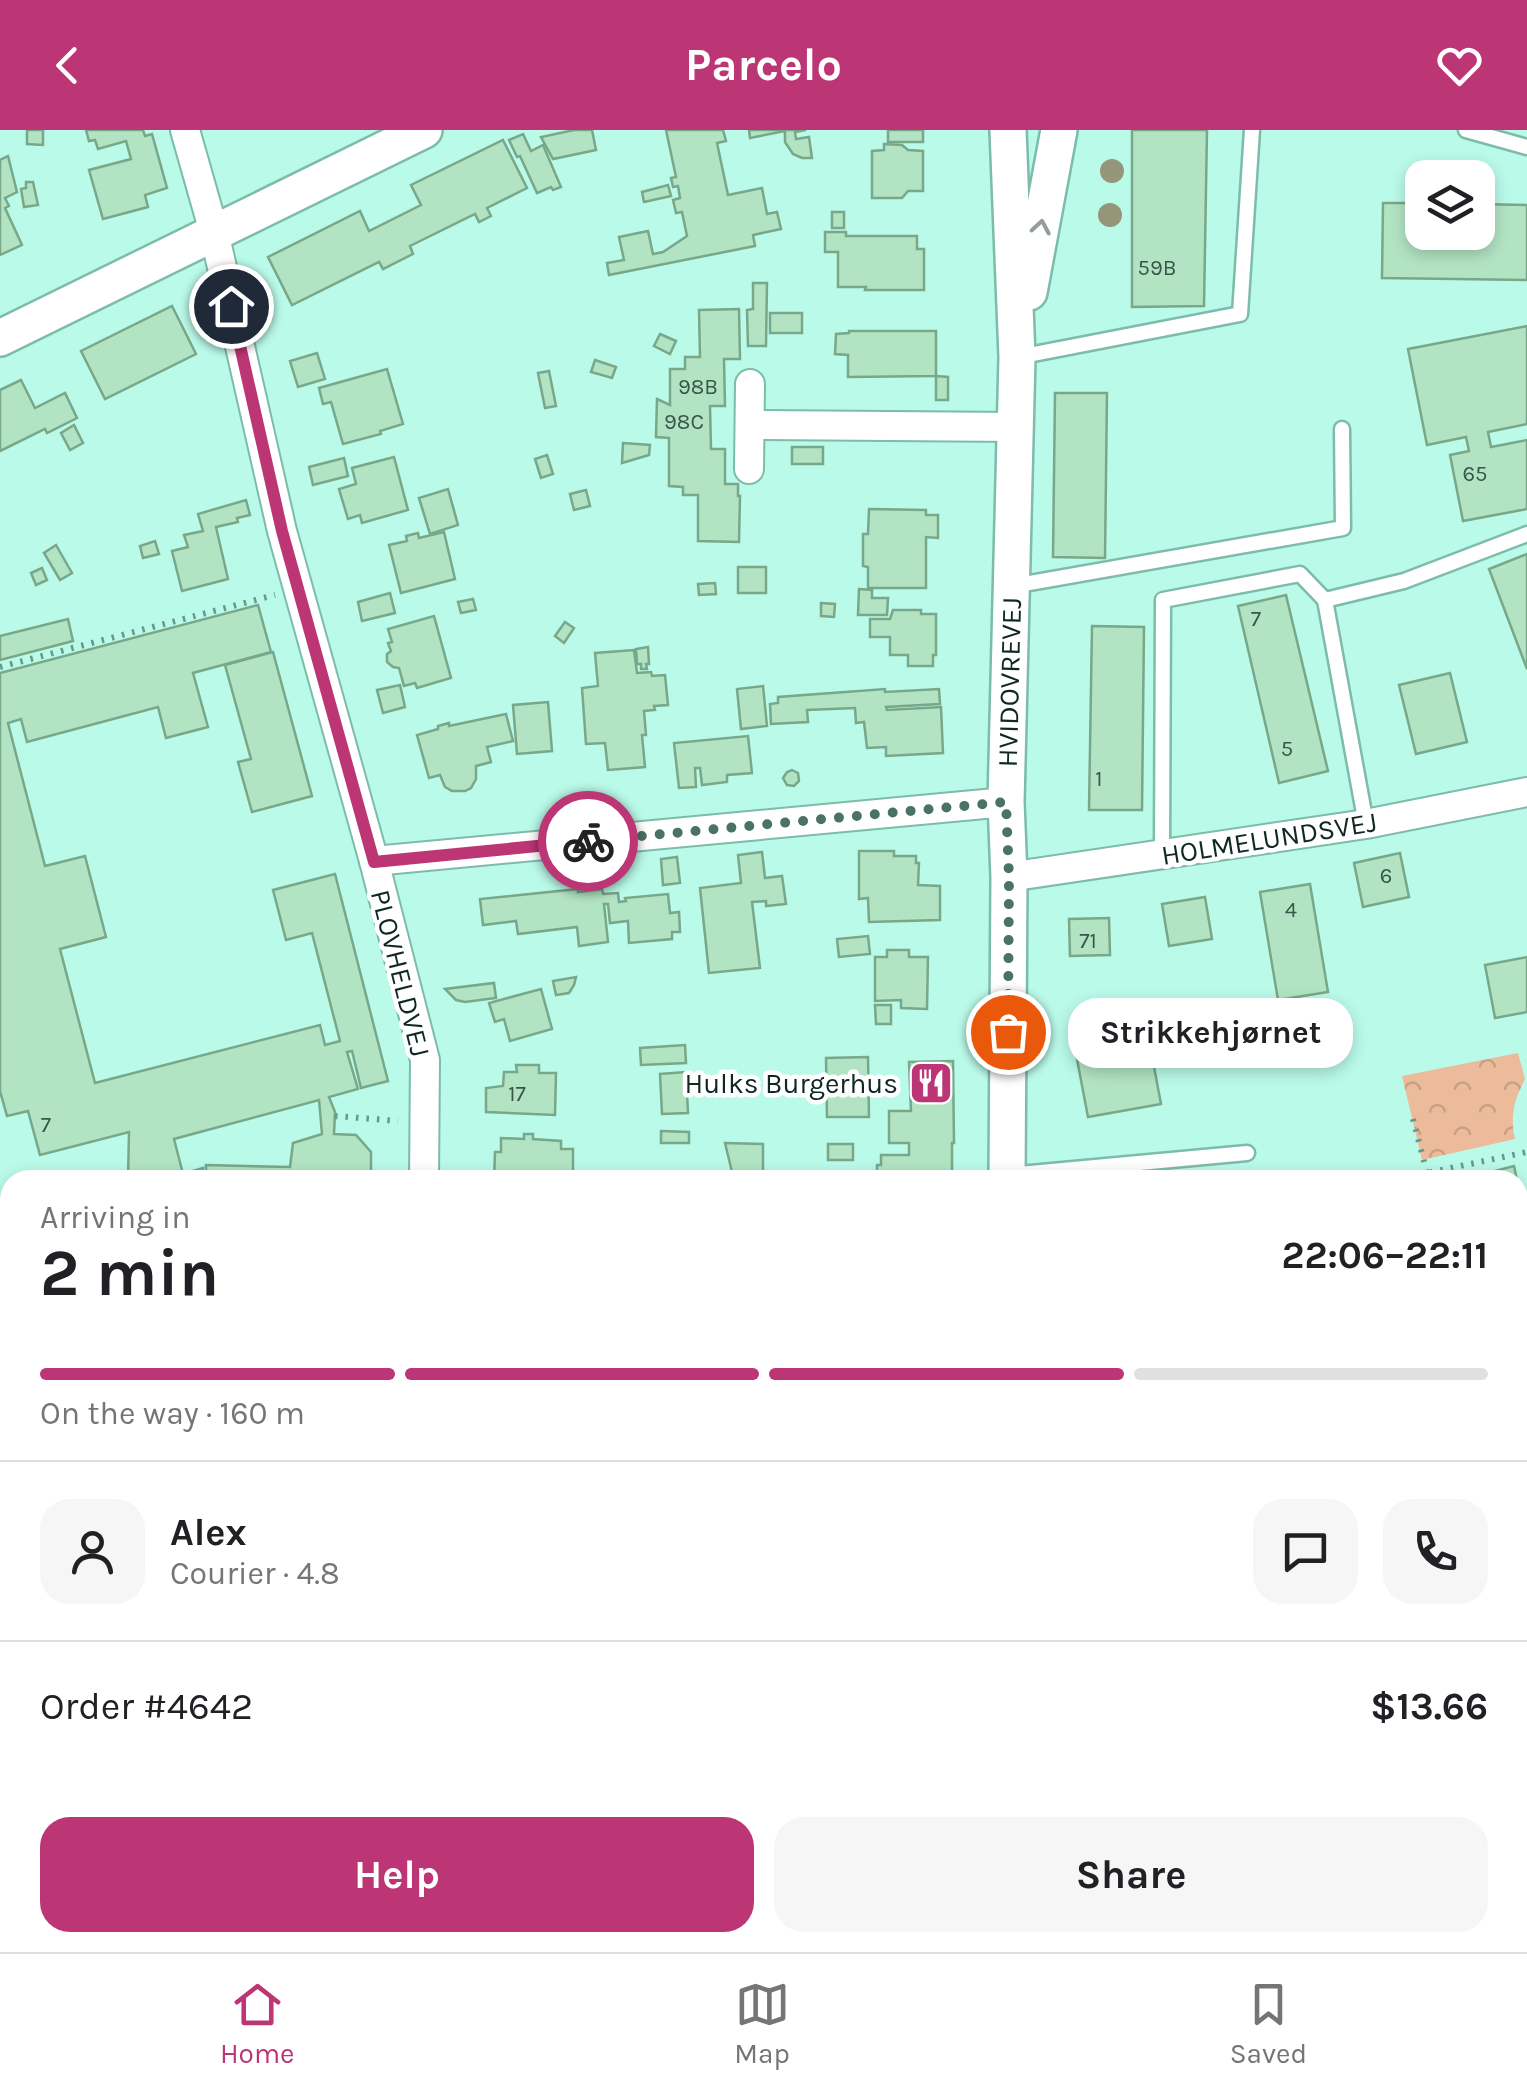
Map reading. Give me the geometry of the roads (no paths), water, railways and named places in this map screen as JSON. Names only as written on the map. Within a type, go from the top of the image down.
[{"type":"street","name":"PLOVHELDVEJ","points":[[185,130],[214,232],[282,531],[425,1060],[424,1170]]},
{"type":"street","points":[[0,338],[214,232],[382,139],[424,130]]},
{"type":"street","name":"HVIDOVREVEJ","points":[[1007,1170],[1006,802],[1018,357],[1008,130]]},
{"type":"street","name":"HVIDOVREVEJ","points":[[1018,357],[1059,130]]},
{"type":"street","points":[[749,469],[750,384]]},
{"type":"street","points":[[750,425],[1016,427]]},
{"type":"street","name":"HOLMELUNDSVEJ","points":[[1009,877],[1366,824],[1527,792]]},
{"type":"street","points":[[374,862],[1006,802]]},
{"type":"lane","points":[[1018,357],[1240,314],[1252,130]]},
{"type":"lane","points":[[1472,131],[1527,148]]},
{"type":"lane","points":[[1012,586],[1343,528],[1342,429]]},
{"type":"lane","points":[[1325,600],[1404,581],[1527,534]]},
{"type":"lane","points":[[1162,855],[1163,600],[1300,574],[1325,600],[1366,824]]},
{"type":"lane","points":[[1084,1170],[1247,1153]]},
{"type":"place","name":"Strikkehjørnet","points":[[1008,1032]]},
{"type":"place","name":"Hulks Burgerhus","points":[[931,1083]]}]
